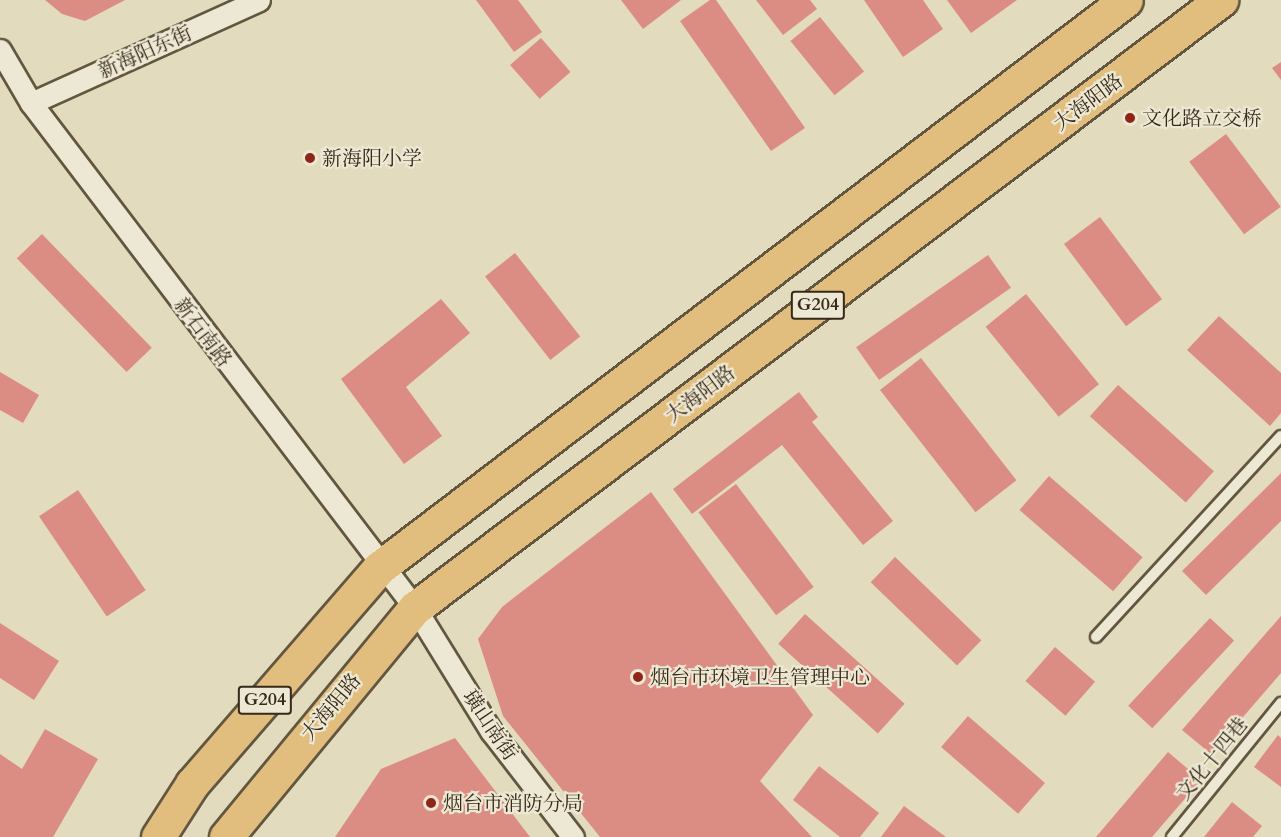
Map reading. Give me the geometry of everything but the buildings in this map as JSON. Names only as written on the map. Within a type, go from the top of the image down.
[{"type":"highway","name":"G204","points":[[158,837],[192,784],[379,568],[1124,0]]},
{"type":"highway","name":"大海阳路","points":[[226,837],[415,608],[1221,0]]},
{"type":"street","name":"新海阳东街","points":[[31,103],[259,0]]},
{"type":"street","name":"新石南路","points":[[0,50],[31,103],[379,568],[415,608]]},
{"type":"street","name":"璜山南街","points":[[415,608],[491,731],[573,837]]},
{"type":"lane","points":[[1096,637],[1281,436]]},
{"type":"lane","name":"文化十四巷","points":[[1172,837],[1281,703]]},
{"type":"place","name":"文化路立交桥","points":[[1130,118]]},
{"type":"place","name":"新海阳小学","points":[[310,158]]},
{"type":"place","name":"烟台市环境卫生管理中心","points":[[638,677]]},
{"type":"place","name":"烟台市消防分局","points":[[431,803]]}]
